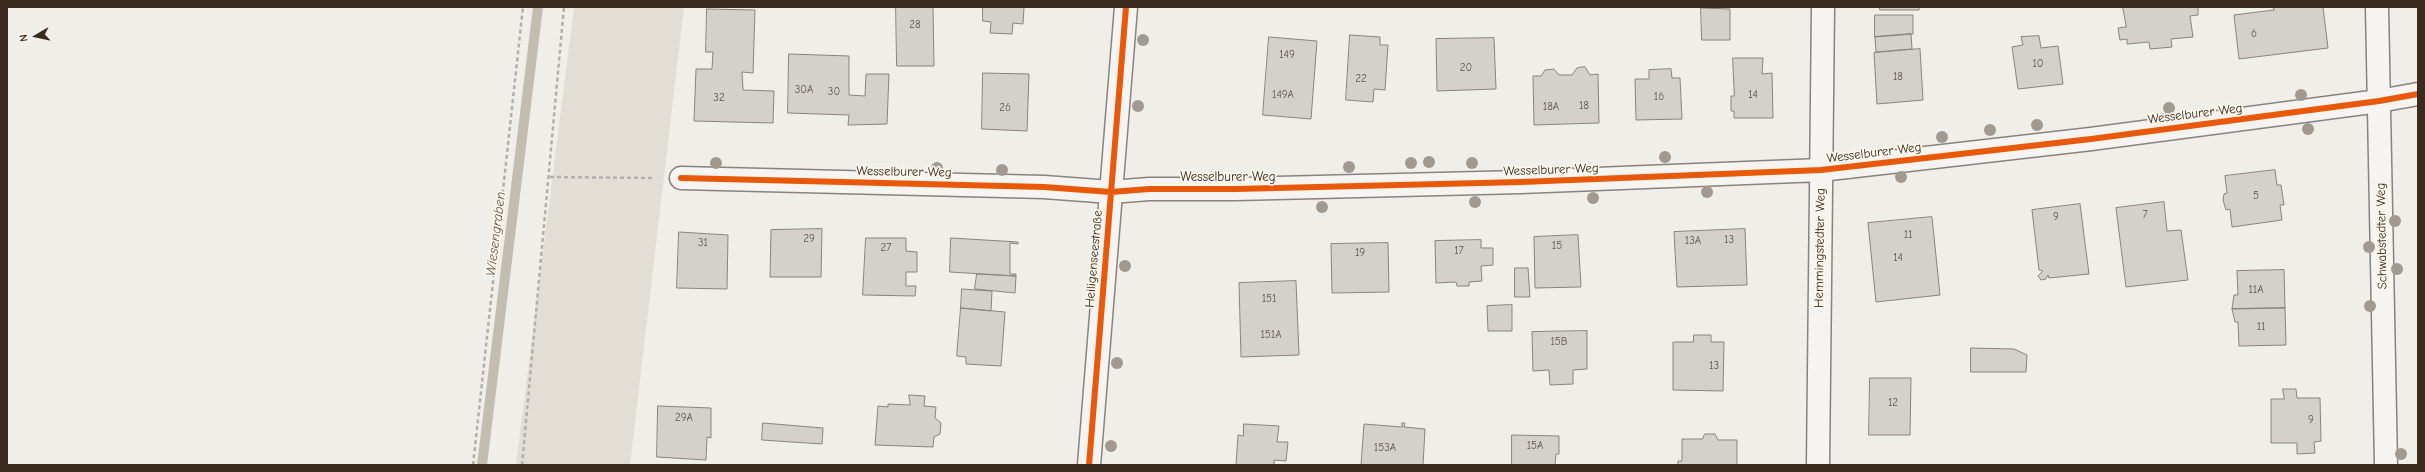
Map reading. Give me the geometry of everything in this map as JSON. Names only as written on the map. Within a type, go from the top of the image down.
[{"type":"street","name":"Heiligenseestraße","points":[[1090,465],[1126,7]]},
{"type":"street","name":"Hemmingstedter Weg","points":[[1818,465],[1823,7]]},
{"type":"street","name":"Schwabstedter Weg","points":[[2377,7],[2386,465]]},
{"type":"street","name":"Wesselburer Weg","points":[[681,178],[1044,187],[1111,192],[1149,189],[1236,189],[1521,182],[1821,170],[2091,139],[2379,101],[2418,94]]},
{"type":"path","points":[[474,465],[523,7]]},
{"type":"path","points":[[522,465],[550,177],[564,7]]},
{"type":"path","points":[[550,177],[681,178]]},
{"type":"shaded area","points":[[574,7],[684,7],[630,465],[516,465]]},
{"type":"building","points":[[896,7],[933,7],[934,66],[897,66]]},
{"type":"building","points":[[983,7],[1024,7],[1023,24],[1013,23],[1012,34],[990,33],[991,22],[983,21]]},
{"type":"building","points":[[1880,7],[1919,7],[1919,10],[1880,10]]},
{"type":"building","points":[[2123,7],[2198,7],[2198,15],[2190,16],[2193,37],[2171,39],[2172,47],[2150,49],[2149,42],[2127,44],[2127,39],[2120,40],[2118,28],[2126,27]]},
{"type":"building","points":[[2273,7],[2323,7],[2328,48],[2239,59],[2234,15],[2274,10]]},
{"type":"building","points":[[1701,8],[1730,9],[1730,40],[1702,40]]},
{"type":"building","points":[[707,9],[755,10],[753,73],[742,72],[743,90],[774,91],[773,123],[694,121],[696,69],[712,69],[713,52],[706,52]]},
{"type":"building","points":[[1875,15],[1913,15],[1913,34],[1875,37]]},
{"type":"building","points":[[1911,34],[1912,49],[1876,52],[1875,37]]},
{"type":"building","points":[[1350,35],[1380,37],[1380,45],[1388,45],[1385,90],[1374,89],[1373,102],[1346,100]]},
{"type":"building","points":[[2039,36],[2041,48],[2058,46],[2063,84],[2018,89],[2012,47],[2023,45],[2021,37]]},
{"type":"building","points":[[1269,37],[1317,41],[1311,119],[1263,115]]},
{"type":"building","points":[[1494,38],[1496,89],[1437,91],[1436,39]]},
{"type":"building","points":[[1920,49],[1923,100],[1877,104],[1874,53]]},
{"type":"building","points":[[789,54],[849,56],[849,95],[865,96],[866,74],[889,74],[887,124],[848,125],[849,115],[788,113]]},
{"type":"building","points":[[1733,58],[1763,58],[1762,74],[1772,73],[1773,118],[1734,118],[1734,111],[1731,111],[1731,96],[1734,96]]},
{"type":"building","points":[[1585,67],[1590,75],[1598,74],[1599,123],[1534,125],[1533,76],[1541,76],[1545,70],[1554,69],[1559,75],[1572,75],[1577,68]]},
{"type":"building","points":[[1671,69],[1672,78],[1680,78],[1682,119],[1636,120],[1635,79],[1649,79],[1649,70]]},
{"type":"building","points":[[983,73],[1029,74],[1027,131],[982,129]]},
{"type":"building","points":[[2275,170],[2277,185],[2281,185],[2284,205],[2280,205],[2282,220],[2232,227],[2230,209],[2226,210],[2223,200],[2224,194],[2227,193],[2225,176]]},
{"type":"building","points":[[2164,202],[2167,231],[2181,230],[2188,280],[2126,287],[2116,208]]},
{"type":"building","points":[[2080,204],[2089,274],[2049,278],[2048,275],[2046,279],[2041,280],[2038,276],[2043,271],[2039,270],[2032,210]]},
{"type":"building","points":[[1932,217],[1940,295],[1876,302],[1868,223]]},
{"type":"building","points":[[822,229],[821,277],[770,277],[771,230]]},
{"type":"building","points":[[1745,229],[1747,285],[1677,287],[1674,232]]},
{"type":"building","points":[[679,232],[728,235],[727,289],[677,288]]},
{"type":"building","points":[[1578,235],[1581,287],[1535,288],[1534,237]]},
{"type":"building","points":[[866,238],[906,238],[906,251],[917,252],[917,272],[906,272],[906,286],[916,286],[915,296],[863,295]]},
{"type":"building","points":[[951,238],[1018,242],[1018,244],[1010,243],[1010,274],[1016,274],[1016,276],[950,272]]},
{"type":"building","points":[[1481,240],[1481,248],[1493,248],[1493,265],[1481,266],[1482,281],[1469,282],[1469,286],[1457,286],[1456,282],[1436,283],[1435,241]]},
{"type":"building","points":[[1388,243],[1389,292],[1332,293],[1331,244]]},
{"type":"building","points":[[1515,268],[1528,268],[1530,297],[1515,297]]},
{"type":"building","points":[[2284,270],[2285,308],[2232,309],[2234,295],[2238,295],[2237,271]]},
{"type":"building","points":[[977,274],[1016,276],[1015,293],[975,289]]},
{"type":"building","points":[[1296,281],[1299,355],[1241,357],[1239,283]]},
{"type":"building","points":[[962,289],[992,291],[991,311],[961,308]]},
{"type":"building","points":[[1512,305],[1512,331],[1488,331],[1487,306]]},
{"type":"building","points":[[961,308],[1005,312],[1001,366],[966,364],[966,357],[957,356]]},
{"type":"building","points":[[2285,308],[2286,345],[2239,346],[2238,322],[2235,322],[2232,309]]},
{"type":"building","points":[[1587,331],[1587,369],[1573,370],[1573,384],[1550,385],[1549,370],[1533,371],[1532,332]]},
{"type":"building","points":[[1694,335],[1711,335],[1711,342],[1724,342],[1723,391],[1673,390],[1673,342],[1693,342]]},
{"type":"building","points":[[1971,348],[2014,349],[2027,355],[2026,372],[1971,372]]},
{"type":"building","points":[[1870,378],[1911,378],[1910,435],[1869,435]]},
{"type":"building","points":[[2283,389],[2296,389],[2297,398],[2320,398],[2321,441],[2314,442],[2315,453],[2297,454],[2297,443],[2271,443],[2271,399],[2284,399]]},
{"type":"building","points":[[909,395],[925,396],[924,406],[936,407],[935,418],[941,423],[940,434],[934,437],[933,447],[875,445],[878,406],[888,407],[888,404],[910,405]]},
{"type":"building","points":[[658,406],[711,408],[711,438],[707,437],[706,460],[657,457]]},
{"type":"building","points":[[763,423],[823,428],[822,444],[762,440]]},
{"type":"building","points":[[1402,423],[1405,423],[1404,427],[1425,429],[1423,465],[1361,465],[1364,424],[1402,427]]},
{"type":"building","points":[[1244,424],[1279,426],[1277,442],[1288,442],[1286,461],[1274,460],[1274,465],[1236,465],[1238,435],[1243,436]]},
{"type":"building","points":[[1705,434],[1715,434],[1718,440],[1737,440],[1737,465],[1678,465],[1678,461],[1682,461],[1682,439],[1702,439]]},
{"type":"building","points":[[1512,435],[1559,436],[1559,454],[1556,454],[1555,465],[1512,465]]},
{"type":"waterway","name":"Wiesengraben","points":[[482,465],[538,7]]},
{"type":"cycle path","points":[[1089,465],[1126,7]]},
{"type":"cycle path","points":[[681,178],[1044,187],[1111,192],[1149,189],[1236,189],[1521,182],[1821,170],[2091,139],[2379,101],[2418,94]]}]
